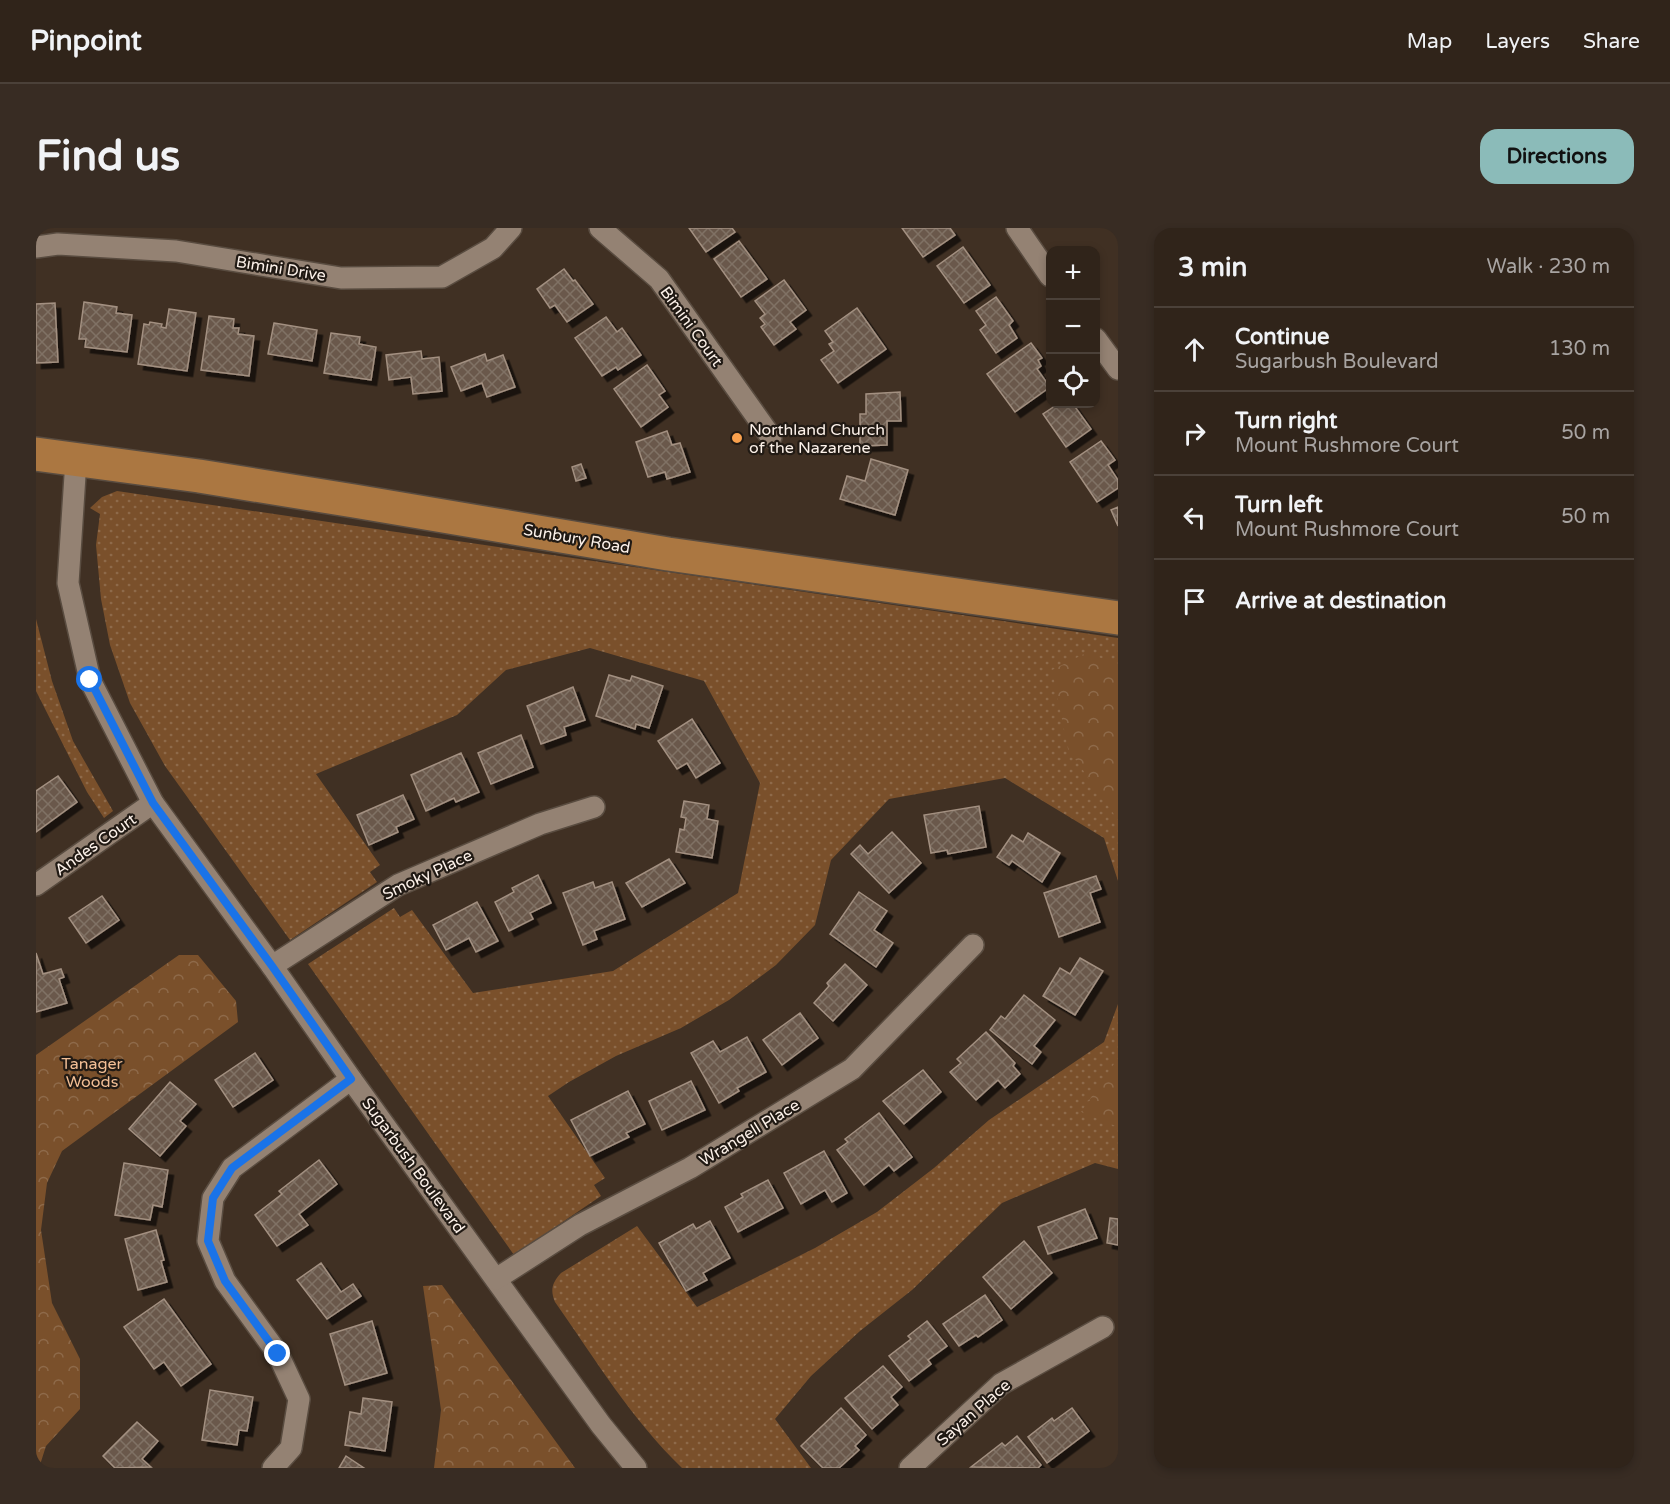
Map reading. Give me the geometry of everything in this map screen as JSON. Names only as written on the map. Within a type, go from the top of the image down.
[{"type":"main road","name":"Sunbury Road","points":[[36,454],[199,476],[668,554],[1118,618]]},
{"type":"street","name":"Bimini Drive","points":[[36,247],[58,244],[176,251],[341,278],[442,277],[493,248],[511,228]]},
{"type":"street","name":"Bimini Court","points":[[600,228],[658,279],[771,437]]},
{"type":"street","points":[[1017,228],[1046,270]]},
{"type":"street","points":[[1100,346],[1118,369]]},
{"type":"street","name":"Sugarbush Boulevard","points":[[76,460],[68,583],[90,680],[153,803],[601,1425],[636,1468]]},
{"type":"street","name":"Andes Court","points":[[36,885],[153,803]]},
{"type":"street","name":"Smoky Place","points":[[272,966],[398,885],[540,824],[594,807]]},
{"type":"street","name":"Wrangell Place","points":[[496,1279],[580,1226],[690,1168],[852,1069],[973,945]]},
{"type":"street","points":[[273,1468],[291,1448],[299,1399],[278,1354],[225,1281],[208,1241],[213,1198],[232,1168],[351,1079]]},
{"type":"street","name":"Sayan Place","points":[[910,1468],[1001,1384],[1103,1327]]},
{"type":"green space","points":[[117,491],[1118,638],[1118,881],[1104,838],[1005,778],[889,799],[831,860],[815,925],[776,965],[729,1000],[681,1028],[616,1056],[548,1096],[605,1178],[594,1185],[601,1196],[514,1255],[308,964],[394,908],[400,917],[412,910],[473,993],[613,971],[738,893],[760,783],[704,681],[590,648],[506,670],[457,715],[316,774],[380,865],[370,872],[377,882],[290,940],[165,766],[130,703],[110,645],[101,599],[96,545],[100,514],[90,508],[102,497]]},
{"type":"green space","points":[[36,619],[52,681],[73,741],[113,811],[104,818],[87,792],[36,691]]},
{"type":"green space","points":[[1088,652],[1118,666],[1118,820],[1068,749],[1052,670]]},
{"type":"green space","name":"Tanager Woods","points":[[179,955],[198,955],[236,1001],[238,1022],[62,1151],[47,1183],[41,1230],[52,1303],[80,1359],[80,1409],[46,1446],[39,1468],[36,1468],[36,1055]]},
{"type":"green space","points":[[1118,1004],[1118,1169],[1095,1163],[1002,1203],[912,1290],[860,1331],[811,1376],[775,1419],[811,1468],[682,1468],[630,1409],[555,1302],[553,1287],[561,1273],[637,1226],[697,1307],[815,1248],[877,1212],[934,1168],[989,1120],[1104,1042]]},
{"type":"green space","points":[[1118,1058],[1118,1127],[1081,1112]]},
{"type":"green space","points":[[442,1285],[575,1468],[434,1468],[441,1410],[423,1286]]},
{"type":"building","points":[[689,228],[732,228],[735,232],[706,252]]},
{"type":"building","points":[[902,228],[950,228],[955,235],[923,257]]},
{"type":"building","points":[[739,241],[767,279],[741,297],[714,259]]},
{"type":"building","points":[[963,247],[990,285],[964,303],[937,266]]},
{"type":"building","points":[[564,269],[593,304],[567,322],[555,305],[550,308],[537,289]]},
{"type":"building","points":[[784,280],[806,310],[790,322],[796,329],[774,345],[761,327],[765,324],[760,318],[765,314],[755,301]]},
{"type":"building","points":[[996,297],[1013,321],[1009,325],[1017,338],[996,353],[980,330],[986,325],[976,311]]},
{"type":"building","points":[[84,302],[117,307],[116,313],[132,315],[127,352],[85,347],[86,339],[79,339]]},
{"type":"building","points":[[55,303],[58,362],[36,363],[36,304]]},
{"type":"building","points":[[857,308],[886,349],[838,383],[821,360],[834,351],[829,344],[833,342],[825,331]]},
{"type":"building","points":[[169,309],[196,313],[187,371],[138,364],[144,324],[149,325],[150,322],[162,324],[161,327],[166,328]]},
{"type":"building","points":[[209,316],[234,319],[233,328],[239,328],[238,334],[254,336],[249,376],[201,370]]},
{"type":"building","points":[[606,317],[617,332],[622,328],[641,355],[618,370],[616,367],[602,376],[575,338]]},
{"type":"building","points":[[274,323],[317,330],[312,361],[268,354]]},
{"type":"building","points":[[331,333],[360,337],[359,344],[376,347],[371,380],[324,373]]},
{"type":"building","points":[[1031,343],[1042,358],[1038,360],[1041,366],[1037,369],[1046,381],[1046,390],[1015,412],[987,374]]},
{"type":"building","points":[[421,351],[422,359],[439,357],[442,391],[413,394],[411,377],[389,380],[386,355]]},
{"type":"building","points":[[485,354],[487,361],[503,355],[515,387],[487,397],[482,383],[461,391],[451,367]]},
{"type":"building","points":[[647,365],[665,391],[659,395],[668,407],[641,427],[614,389]]},
{"type":"building","points":[[900,392],[901,421],[887,421],[887,445],[860,446],[860,414],[866,414],[866,394]]},
{"type":"building","points":[[1052,408],[1076,408],[1091,429],[1066,447],[1043,414]]},
{"type":"building","points":[[667,431],[672,445],[680,443],[690,472],[667,479],[665,472],[648,477],[636,442]]},
{"type":"building","points":[[1101,441],[1115,460],[1108,465],[1118,480],[1118,488],[1097,502],[1070,462]]},
{"type":"building","points":[[871,459],[908,470],[895,515],[840,499],[847,476],[865,481]]},
{"type":"building","points":[[581,464],[586,478],[576,481],[572,467]]},
{"type":"building","points":[[1118,507],[1118,526],[1111,510]]},
{"type":"building","points":[[609,675],[630,681],[632,676],[663,686],[649,728],[636,724],[635,729],[596,716]]},
{"type":"building","points":[[573,687],[585,720],[564,727],[566,735],[541,744],[527,706]]},
{"type":"building","points":[[692,719],[720,763],[696,778],[687,763],[677,769],[658,741]]},
{"type":"building","points":[[521,735],[533,767],[491,784],[478,753]]},
{"type":"building","points":[[461,753],[479,792],[456,802],[454,798],[426,811],[411,775]]},
{"type":"building","points":[[58,776],[77,802],[36,832],[36,791]]},
{"type":"building","points":[[403,795],[414,819],[396,827],[398,832],[369,845],[357,815]]},
{"type":"building","points":[[684,801],[709,805],[707,819],[718,821],[712,858],[676,852],[680,829],[684,830],[686,818],[681,817]]},
{"type":"building","points":[[979,806],[986,847],[948,854],[947,850],[931,853],[924,815]]},
{"type":"building","points":[[892,832],[921,863],[889,893],[851,854],[860,845],[868,854]]},
{"type":"building","points":[[1028,833],[1060,853],[1042,882],[1012,861],[1009,865],[997,857],[1012,835],[1023,842]]},
{"type":"building","points":[[669,859],[685,883],[642,907],[626,883]]},
{"type":"building","points":[[538,875],[551,903],[530,913],[533,919],[509,931],[495,902],[514,892],[512,888]]},
{"type":"building","points":[[1096,876],[1101,889],[1090,893],[1100,922],[1059,937],[1044,893]]},
{"type":"building","points":[[593,882],[595,888],[612,882],[625,919],[594,931],[597,939],[583,945],[563,893]]},
{"type":"building","points":[[859,892],[887,911],[874,930],[893,943],[876,967],[830,934]]},
{"type":"building","points":[[102,896],[119,920],[86,943],[69,918]]},
{"type":"building","points":[[477,902],[498,941],[476,952],[469,938],[446,950],[433,925]]},
{"type":"building","points":[[36,953],[43,974],[61,969],[64,977],[59,979],[67,1003],[36,1012]]},
{"type":"building","points":[[1080,958],[1103,971],[1075,1015],[1043,996],[1060,968],[1070,974]]},
{"type":"building","points":[[845,964],[867,985],[833,1021],[814,1003],[829,986],[827,983]]},
{"type":"building","points":[[1024,995],[1055,1020],[1034,1046],[1041,1052],[1032,1064],[990,1030],[1001,1016],[1005,1019]]},
{"type":"building","points":[[800,1013],[818,1038],[782,1065],[763,1040]]},
{"type":"building","points":[[986,1032],[1015,1063],[1013,1066],[1020,1074],[1005,1088],[998,1080],[976,1100],[950,1072],[961,1063],[957,1059]]},
{"type":"building","points":[[747,1037],[766,1072],[737,1088],[739,1091],[719,1103],[691,1053],[713,1041],[720,1052]]},
{"type":"building","points":[[255,1053],[273,1080],[233,1107],[215,1080]]},
{"type":"building","points":[[923,1070],[941,1092],[904,1124],[883,1101]]},
{"type":"building","points":[[691,1081],[705,1110],[662,1130],[649,1101]]},
{"type":"building","points":[[170,1082],[196,1104],[180,1121],[186,1126],[160,1156],[129,1129]]},
{"type":"building","points":[[628,1091],[645,1124],[626,1133],[629,1137],[590,1156],[571,1120]]},
{"type":"building","points":[[879,1113],[912,1157],[894,1171],[889,1165],[864,1185],[837,1150],[848,1142],[845,1139]]},
{"type":"building","points":[[824,1151],[847,1193],[832,1202],[825,1190],[801,1204],[784,1173]]},
{"type":"building","points":[[319,1160],[337,1184],[299,1214],[308,1225],[277,1246],[255,1215],[282,1194],[279,1191]]},
{"type":"building","points":[[124,1163],[168,1170],[162,1207],[153,1205],[150,1220],[115,1215]]},
{"type":"building","points":[[768,1180],[783,1208],[738,1232],[725,1207],[743,1197],[741,1194]]},
{"type":"building","points":[[1085,1209],[1097,1238],[1048,1254],[1038,1227]]},
{"type":"building","points":[[1110,1218],[1118,1219],[1118,1245],[1107,1243]]},
{"type":"building","points":[[710,1221],[730,1258],[703,1273],[707,1280],[686,1291],[659,1243],[693,1224],[696,1229]]},
{"type":"building","points":[[156,1230],[167,1282],[138,1290],[125,1239]]},
{"type":"building","points":[[1024,1241],[1052,1273],[1011,1309],[983,1277]]},
{"type":"building","points":[[321,1263],[341,1292],[353,1284],[361,1296],[327,1319],[297,1280]]},
{"type":"building","points":[[985,1295],[1002,1320],[978,1337],[976,1335],[959,1346],[943,1324]]},
{"type":"building","points":[[164,1299],[211,1364],[181,1386],[164,1362],[154,1369],[124,1327]]},
{"type":"building","points":[[372,1321],[387,1373],[345,1385],[330,1334]]},
{"type":"building","points":[[927,1321],[947,1346],[928,1360],[931,1364],[909,1381],[889,1356],[911,1339],[908,1336]]},
{"type":"building","points":[[883,1366],[902,1387],[891,1397],[898,1405],[872,1429],[845,1398]]},
{"type":"building","points":[[210,1390],[253,1397],[247,1431],[239,1430],[237,1445],[202,1440]]},
{"type":"building","points":[[363,1398],[392,1402],[385,1451],[345,1445],[350,1412],[361,1414]]},
{"type":"building","points":[[841,1408],[866,1435],[855,1446],[859,1450],[839,1468],[823,1468],[801,1446]]},
{"type":"building","points":[[1072,1408],[1089,1431],[1047,1463],[1028,1437],[1052,1418],[1054,1421]]},
{"type":"building","points":[[137,1422],[158,1441],[142,1459],[151,1467],[115,1468],[103,1456]]},
{"type":"building","points":[[1017,1436],[1041,1465],[1038,1468],[971,1467],[1002,1443],[1005,1446]]},
{"type":"building","points":[[346,1456],[364,1468],[339,1468]]},
{"type":"place","name":"Northland Church of the Nazarene","points":[[737,438]]},
{"type":"route","points":[[90,680],[153,803],[351,1079],[232,1168],[213,1198],[208,1241],[225,1281],[278,1354]]}]
